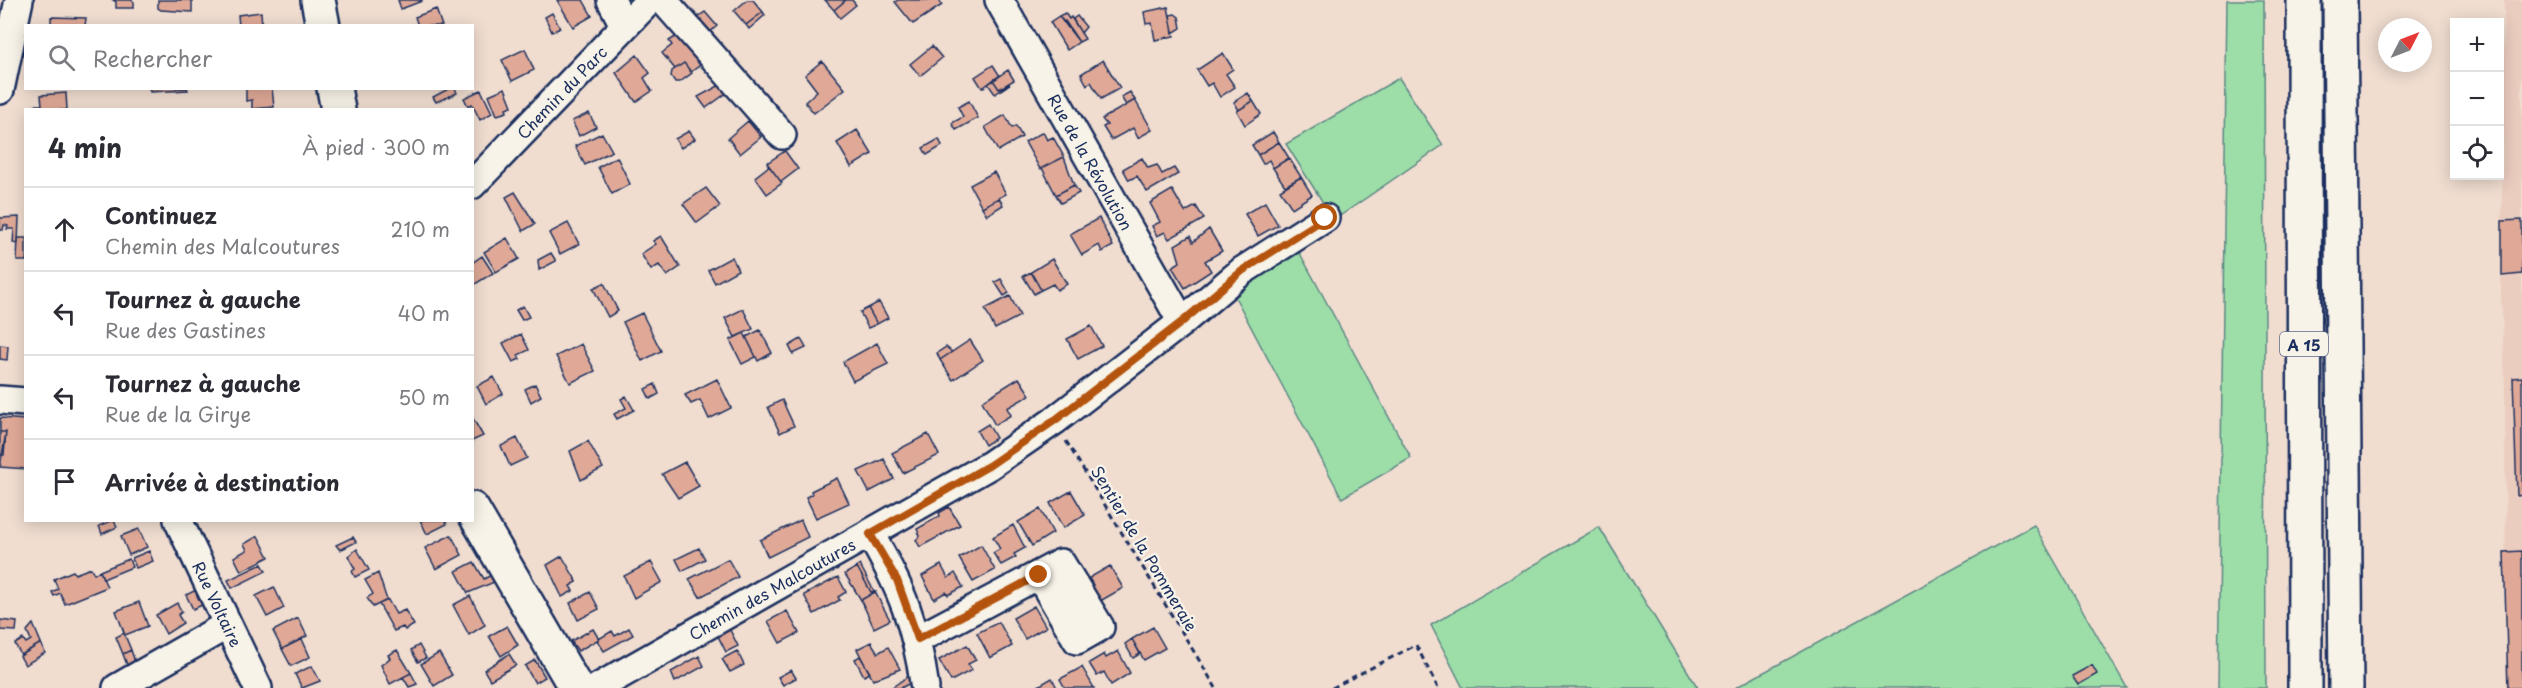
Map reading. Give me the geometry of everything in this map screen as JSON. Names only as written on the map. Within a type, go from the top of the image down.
[{"type":"main road","points":[[307,0],[311,24]]},
{"type":"main road","points":[[318,0],[323,24]]},
{"type":"main road","name":"A 15","points":[[2304,0],[2305,688]]},
{"type":"main road","name":"A 15","points":[[2340,0],[2346,688]]},
{"type":"main road","points":[[322,90],[326,108]]},
{"type":"main road","points":[[334,90],[338,108]]},
{"type":"main road","points":[[474,512],[576,688]]},
{"type":"street","points":[[0,90],[19,0]]},
{"type":"street","points":[[611,0],[624,25]]},
{"type":"street","name":"Chemin du Parc","points":[[474,183],[650,0]]},
{"type":"street","points":[[663,0],[782,135]]},
{"type":"street","name":"Rue de la Révolution","points":[[999,0],[1182,322]]},
{"type":"street","name":"Chemin des Malcoutures","points":[[597,688],[990,465],[1054,421],[1182,322],[1242,271],[1325,218]]},
{"type":"street","points":[[0,400],[24,402]]},
{"type":"street","name":"Rue Voltaire","points":[[179,522],[258,688]]},
{"type":"street","points":[[870,534],[897,580],[918,639],[925,688]]},
{"type":"street","points":[[918,639],[1039,575]]},
{"type":"street","points":[[117,688],[227,625]]},
{"type":"path","name":"Sentier de la Pommeraie","points":[[1054,421],[1216,688]]},
{"type":"path","points":[[1332,688],[1416,645],[1438,688]]},
{"type":"shaded area","points":[[2504,0],[2522,0],[2522,688],[2506,688],[2505,380],[2501,296],[2502,180],[2504,180]]},
{"type":"green space","points":[[2227,0],[2264,0],[2266,688],[2218,688]]},
{"type":"green space","points":[[1399,78],[1443,145],[1334,220],[1286,144]]},
{"type":"green space","points":[[1297,248],[1411,458],[1342,498],[1234,295]]},
{"type":"green space","points":[[2034,525],[2127,688],[1735,688]]},
{"type":"green space","points":[[1599,527],[1698,688],[1463,688],[1431,625]]},
{"type":"building","points":[[113,0],[131,0],[134,2],[134,8],[116,8],[116,2]]},
{"type":"building","points":[[158,0],[192,0],[192,12],[161,10],[158,8]]},
{"type":"building","points":[[398,0],[422,0],[422,1],[401,9]]},
{"type":"building","points":[[557,0],[583,0],[592,16],[573,27]]},
{"type":"building","points":[[747,0],[753,0],[763,12],[746,25],[734,11]]},
{"type":"building","points":[[825,0],[846,0],[834,10]]},
{"type":"building","points":[[846,0],[852,0],[856,5],[840,18],[834,10]]},
{"type":"building","points":[[898,0],[939,0],[942,5],[913,24],[895,2]]},
{"type":"building","points":[[1168,7],[1174,36],[1155,40],[1152,23],[1146,24],[1144,12]]},
{"type":"building","points":[[436,9],[441,24],[417,24],[415,17]]},
{"type":"building","points":[[261,12],[262,24],[239,24],[238,15]]},
{"type":"building","points":[[705,12],[717,26],[710,32],[698,17]]},
{"type":"building","points":[[763,12],[765,15],[749,29],[746,25]]},
{"type":"building","points":[[552,13],[560,28],[552,32],[545,17]]},
{"type":"building","points":[[1065,13],[1069,19],[1071,17],[1085,39],[1079,42],[1065,21],[1063,22],[1059,16]]},
{"type":"building","points":[[1175,14],[1179,17],[1181,28],[1173,33],[1170,15]]},
{"type":"building","points":[[1059,16],[1079,42],[1067,50],[1050,22]]},
{"type":"building","points":[[1077,16],[1086,27],[1081,33],[1073,19]]},
{"type":"building","points":[[51,17],[86,18],[85,24],[51,24]]},
{"type":"building","points":[[688,34],[708,59],[691,72],[684,63],[675,69],[662,53],[672,45],[669,41],[677,36],[680,40]]},
{"type":"building","points":[[932,46],[942,58],[920,76],[910,64]]},
{"type":"building","points":[[525,49],[534,70],[512,81],[502,60]]},
{"type":"building","points":[[1223,53],[1233,69],[1226,74],[1235,87],[1220,97],[1212,83],[1207,86],[1197,70]]},
{"type":"building","points":[[637,55],[650,73],[644,78],[652,91],[636,102],[616,73]]},
{"type":"building","points":[[1103,60],[1120,88],[1101,99],[1091,82],[1087,85],[1081,74]]},
{"type":"building","points":[[822,61],[845,89],[814,113],[805,102],[817,91],[805,75]]},
{"type":"building","points":[[684,63],[692,73],[680,82],[675,82],[671,76],[672,71]]},
{"type":"building","points":[[993,65],[1000,76],[982,88],[975,77]]},
{"type":"building","points":[[1008,70],[1014,80],[999,89],[993,80]]},
{"type":"building","points":[[993,80],[999,89],[1010,84],[995,94],[988,84]]},
{"type":"building","points":[[722,84],[728,92],[706,108],[698,97]]},
{"type":"building","points":[[505,88],[512,106],[506,108],[507,112],[497,115],[489,95]]},
{"type":"building","points":[[150,90],[188,90],[150,92]]},
{"type":"building","points":[[246,90],[272,90],[274,107],[252,108],[252,100],[246,101]]},
{"type":"building","points":[[446,90],[456,90],[457,93],[436,102],[433,97]]},
{"type":"building","points":[[481,90],[492,113],[480,120],[472,104],[468,106],[464,98]]},
{"type":"building","points":[[1130,92],[1135,100],[1126,105],[1121,97]]},
{"type":"building","points":[[66,93],[67,108],[35,108],[35,105],[42,105],[41,95]]},
{"type":"building","points":[[1248,93],[1253,101],[1239,110],[1234,102]]},
{"type":"building","points":[[1135,100],[1152,130],[1138,138],[1133,128],[1111,140],[1103,127],[1107,125],[1102,119]]},
{"type":"building","points":[[969,101],[978,118],[956,130],[952,123],[963,117],[958,107]]},
{"type":"building","points":[[1253,101],[1261,114],[1245,125],[1237,111]]},
{"type":"building","points":[[589,113],[596,127],[579,136],[572,121]]},
{"type":"building","points":[[1005,115],[1012,128],[1016,126],[1022,137],[998,151],[985,127]]},
{"type":"building","points":[[748,121],[761,137],[740,154],[728,138]]},
{"type":"building","points":[[857,130],[872,154],[851,167],[837,143]]},
{"type":"building","points":[[689,131],[695,139],[681,148],[675,139]]},
{"type":"building","points":[[1043,132],[1047,140],[1053,137],[1064,157],[1040,169],[1025,142]]},
{"type":"building","points":[[1273,132],[1279,142],[1258,155],[1252,145]]},
{"type":"building","points":[[602,133],[612,151],[585,165],[575,146]]},
{"type":"building","points":[[939,139],[942,146],[927,155],[923,148]]},
{"type":"building","points":[[1279,142],[1289,158],[1273,168],[1269,160],[1263,164],[1258,155]]},
{"type":"building","points":[[785,151],[798,169],[781,182],[767,163]]},
{"type":"building","points":[[617,157],[630,184],[612,194],[598,167]]},
{"type":"building","points":[[1064,157],[1074,185],[1056,195],[1042,168]]},
{"type":"building","points":[[1142,158],[1148,168],[1157,165],[1162,174],[1174,168],[1178,174],[1147,192],[1137,176],[1129,180],[1123,169]]},
{"type":"building","points":[[1289,158],[1301,177],[1285,186],[1273,168]]},
{"type":"building","points":[[769,166],[782,183],[767,194],[755,177]]},
{"type":"building","points":[[994,172],[1006,194],[982,207],[970,185]]},
{"type":"building","points":[[1301,177],[1312,195],[1292,208],[1280,190]]},
{"type":"building","points":[[1074,185],[1079,193],[1061,203],[1056,195]]},
{"type":"building","points":[[706,188],[720,206],[697,223],[683,204]]},
{"type":"building","points":[[1172,190],[1185,212],[1196,206],[1204,219],[1169,239],[1165,232],[1157,236],[1152,226],[1160,222],[1150,203]]},
{"type":"building","points":[[515,192],[535,224],[523,231],[506,197]]},
{"type":"building","points":[[999,198],[1003,205],[987,215],[982,207]]},
{"type":"building","points":[[1265,202],[1278,225],[1258,236],[1245,214]]},
{"type":"building","points":[[19,217],[18,244],[13,243],[14,229],[7,229],[8,226],[4,225],[3,230],[0,230],[0,218]]},
{"type":"building","points":[[1099,218],[1113,246],[1102,252],[1099,245],[1082,255],[1070,234]]},
{"type":"building","points":[[2522,220],[2522,274],[2502,276],[2502,221]]},
{"type":"building","points":[[568,223],[579,244],[560,254],[549,233]]},
{"type":"building","points":[[1209,229],[1222,251],[1205,261],[1211,271],[1185,288],[1172,267],[1180,262],[1175,245],[1190,236],[1193,242]]},
{"type":"building","points":[[661,236],[680,267],[667,276],[659,265],[651,270],[641,254],[656,244],[653,241]]},
{"type":"building","points":[[18,238],[24,238],[24,261],[17,261]]},
{"type":"building","points":[[507,238],[519,259],[496,272],[484,252]]},
{"type":"building","points":[[551,253],[556,261],[539,270],[538,260]]},
{"type":"building","points":[[482,256],[493,273],[474,285],[474,262]]},
{"type":"building","points":[[732,257],[738,270],[715,283],[708,270]]},
{"type":"building","points":[[1052,259],[1067,284],[1057,290],[1053,284],[1041,290],[1031,272]]},
{"type":"building","points":[[1031,272],[1041,290],[1034,294],[1023,276]]},
{"type":"building","points":[[1001,279],[1009,293],[1004,296],[995,282]]},
{"type":"building","points":[[604,283],[618,311],[608,317],[593,288]]},
{"type":"building","points":[[1010,296],[1020,316],[995,329],[985,309]]},
{"type":"building","points":[[879,302],[888,318],[877,324],[868,308]]},
{"type":"building","points":[[523,306],[529,317],[522,320],[516,310]]},
{"type":"building","points":[[868,308],[877,324],[868,328],[860,312]]},
{"type":"building","points":[[743,309],[753,329],[735,337],[725,318]]},
{"type":"building","points":[[642,313],[661,351],[642,361],[623,322]]},
{"type":"building","points":[[1091,326],[1102,346],[1078,359],[1067,339]]},
{"type":"building","points":[[760,330],[772,353],[758,361],[746,337]]},
{"type":"building","points":[[744,333],[756,357],[742,364],[730,340]]},
{"type":"building","points":[[521,334],[529,350],[518,355],[520,359],[513,362],[503,343]]},
{"type":"building","points":[[801,339],[806,348],[793,354],[789,346]]},
{"type":"building","points":[[970,340],[983,360],[953,380],[940,360]]},
{"type":"building","points":[[877,343],[888,364],[853,381],[843,362]]},
{"type":"building","points":[[581,344],[595,371],[570,383],[556,356]]},
{"type":"building","points":[[0,345],[8,346],[7,360],[0,359]]},
{"type":"building","points":[[946,347],[952,352],[940,360],[937,353]]},
{"type":"building","points":[[494,377],[503,394],[486,404],[477,386]]},
{"type":"building","points":[[2522,377],[2522,495],[2517,496],[2513,378]]},
{"type":"building","points":[[1019,378],[1030,395],[1007,408],[1011,415],[995,425],[982,401]]},
{"type":"building","points":[[717,379],[731,408],[709,419],[700,400],[691,404],[685,395]]},
{"type":"building","points":[[535,384],[541,396],[531,402],[525,389]]},
{"type":"building","points":[[655,384],[659,394],[650,399],[645,389]]},
{"type":"building","points":[[626,396],[634,410],[617,419],[614,414],[626,408],[621,399]]},
{"type":"building","points":[[782,400],[794,426],[780,433],[768,407]]},
{"type":"building","points":[[0,418],[24,420],[24,469],[0,467],[6,432],[0,432]]},
{"type":"building","points":[[474,420],[483,436],[474,440]]},
{"type":"building","points":[[988,424],[996,438],[985,445],[977,431]]},
{"type":"building","points":[[0,432],[6,432],[4,455],[0,455]]},
{"type":"building","points":[[928,434],[939,455],[903,473],[892,453]]},
{"type":"building","points":[[517,438],[527,458],[510,466],[501,446]]},
{"type":"building","points":[[588,441],[603,468],[581,480],[570,451]]},
{"type":"building","points":[[884,459],[894,479],[869,492],[858,471]]},
{"type":"building","points":[[685,462],[699,486],[678,498],[662,474]]},
{"type":"building","points":[[837,478],[849,503],[816,518],[806,497],[812,494],[811,491]]},
{"type":"building","points":[[1071,491],[1085,515],[1063,528],[1050,503]]},
{"type":"building","points":[[949,507],[960,525],[920,547],[916,540],[920,536],[917,529],[940,516],[939,513]]},
{"type":"building","points":[[1040,509],[1053,533],[1032,546],[1018,522]]},
{"type":"building","points":[[801,520],[808,537],[768,557],[760,540]]},
{"type":"building","points":[[115,522],[117,527],[102,534],[99,526]]},
{"type":"building","points":[[421,522],[446,522],[447,524],[427,534]]},
{"type":"building","points":[[1013,525],[1025,548],[1014,554],[1016,557],[1001,565],[993,553],[1000,549],[993,537]]},
{"type":"building","points":[[139,529],[147,547],[129,555],[121,536]]},
{"type":"building","points":[[451,535],[462,555],[436,569],[425,548]]},
{"type":"building","points":[[258,536],[269,557],[241,571],[234,557],[247,550],[244,544]]},
{"type":"building","points":[[353,537],[356,542],[340,550],[336,545]]},
{"type":"building","points":[[981,545],[995,570],[973,582],[959,558]]},
{"type":"building","points":[[699,548],[705,559],[682,571],[676,559]]},
{"type":"building","points":[[357,549],[369,570],[355,577],[352,571],[355,569],[348,556]]},
{"type":"building","points":[[149,551],[153,561],[136,568],[132,558]]},
{"type":"building","points":[[2522,551],[2522,688],[2508,688],[2504,552]]},
{"type":"building","points":[[562,556],[577,582],[570,586],[573,591],[562,597],[547,565]]},
{"type":"building","points":[[129,559],[132,567],[103,579],[100,571]]},
{"type":"building","points":[[728,559],[738,577],[700,597],[689,579]]},
{"type":"building","points":[[474,562],[484,579],[495,573],[499,580],[468,593],[456,571]]},
{"type":"building","points":[[651,562],[662,582],[634,598],[624,576]]},
{"type":"building","points":[[262,564],[266,571],[232,588],[228,580]]},
{"type":"building","points":[[860,565],[874,591],[871,592],[857,567]]},
{"type":"building","points":[[941,565],[948,578],[955,573],[963,587],[948,595],[946,592],[934,599],[922,576]]},
{"type":"building","points":[[1110,566],[1123,588],[1095,604],[1086,589],[1093,585],[1089,578]]},
{"type":"building","points":[[857,567],[871,592],[875,592],[861,600],[845,574]]},
{"type":"building","points":[[91,568],[94,574],[100,571],[107,587],[65,604],[60,593],[54,596],[52,592],[58,589],[54,579],[73,571],[75,574]]},
{"type":"building","points":[[378,573],[387,600],[373,607],[367,598],[373,594],[365,580]]},
{"type":"building","points":[[838,577],[846,592],[838,597],[840,600],[814,614],[804,595]]},
{"type":"building","points":[[274,587],[284,608],[267,617],[256,596]]},
{"type":"building","points":[[196,590],[202,605],[193,609],[186,595]]},
{"type":"building","points":[[590,592],[599,609],[578,620],[570,603]]},
{"type":"building","points":[[875,592],[890,620],[874,628],[861,600]]},
{"type":"building","points":[[470,596],[485,625],[469,635],[453,605]]},
{"type":"building","points":[[388,600],[396,614],[405,610],[414,625],[405,630],[403,627],[394,631],[379,604]]},
{"type":"building","points":[[139,602],[148,626],[125,635],[116,611]]},
{"type":"building","points":[[177,603],[182,612],[178,615],[183,623],[166,634],[156,615]]},
{"type":"building","points":[[1034,606],[1046,627],[1025,639],[1013,618]]},
{"type":"building","points":[[787,611],[799,633],[780,643],[768,621]]},
{"type":"building","points":[[298,618],[307,636],[282,649],[273,631]]},
{"type":"building","points":[[0,620],[17,622],[16,631],[0,630]]},
{"type":"building","points":[[999,622],[1012,646],[990,658],[977,633]]},
{"type":"building","points":[[33,624],[41,643],[21,655],[15,644],[23,639],[26,643],[31,640],[27,631]]},
{"type":"building","points":[[507,626],[518,645],[501,656],[489,636]]},
{"type":"building","points":[[1153,627],[1165,648],[1144,660],[1132,639]]},
{"type":"building","points":[[629,628],[633,635],[604,651],[597,640],[612,631],[615,636]]},
{"type":"building","points":[[729,628],[738,646],[726,652],[717,634]]},
{"type":"building","points":[[593,629],[599,639],[578,651],[571,641]]},
{"type":"building","points":[[124,633],[131,650],[123,654],[116,637]]},
{"type":"building","points":[[302,639],[310,657],[291,666],[282,649]]},
{"type":"building","points":[[1132,639],[1140,654],[1133,658],[1125,644]]},
{"type":"building","points":[[871,642],[878,653],[888,647],[900,669],[873,680],[857,649]]},
{"type":"building","points":[[41,643],[45,653],[25,665],[20,656]]},
{"type":"building","points":[[419,645],[426,658],[418,662],[411,650]]},
{"type":"building","points":[[967,645],[976,660],[968,664],[972,670],[951,681],[939,660]]},
{"type":"building","points":[[131,650],[136,665],[129,670],[123,654]]},
{"type":"building","points":[[397,650],[411,673],[390,684],[381,665],[390,658],[388,655]]},
{"type":"building","points":[[737,651],[744,665],[730,672],[722,659]]},
{"type":"building","points":[[1118,651],[1130,673],[1111,685],[1104,672],[1097,676],[1089,663],[1104,654],[1106,658]]},
{"type":"building","points":[[439,653],[452,675],[434,686],[421,664]]},
{"type":"building","points":[[509,654],[516,665],[490,680],[484,670]]},
{"type":"building","points":[[699,656],[704,666],[675,682],[671,672]]},
{"type":"building","points":[[860,656],[870,673],[864,676],[855,659]]},
{"type":"building","points":[[535,660],[545,677],[535,683],[525,666]]},
{"type":"building","points":[[2092,665],[2097,674],[2078,685],[2072,676]]},
{"type":"building","points":[[312,666],[320,681],[302,688],[295,674]]},
{"type":"building","points":[[1082,667],[1094,688],[1065,688],[1060,679]]},
{"type":"building","points":[[791,670],[796,678],[783,685],[778,677]]},
{"type":"building","points":[[411,673],[417,684],[409,687],[403,677]]},
{"type":"building","points":[[910,675],[914,681],[901,688],[891,688]]},
{"type":"building","points":[[1052,678],[1057,688],[1035,688]]},
{"type":"route","points":[[1039,575],[918,639],[897,580],[870,534],[990,465],[1054,421],[1182,322],[1242,271],[1325,218]]}]
